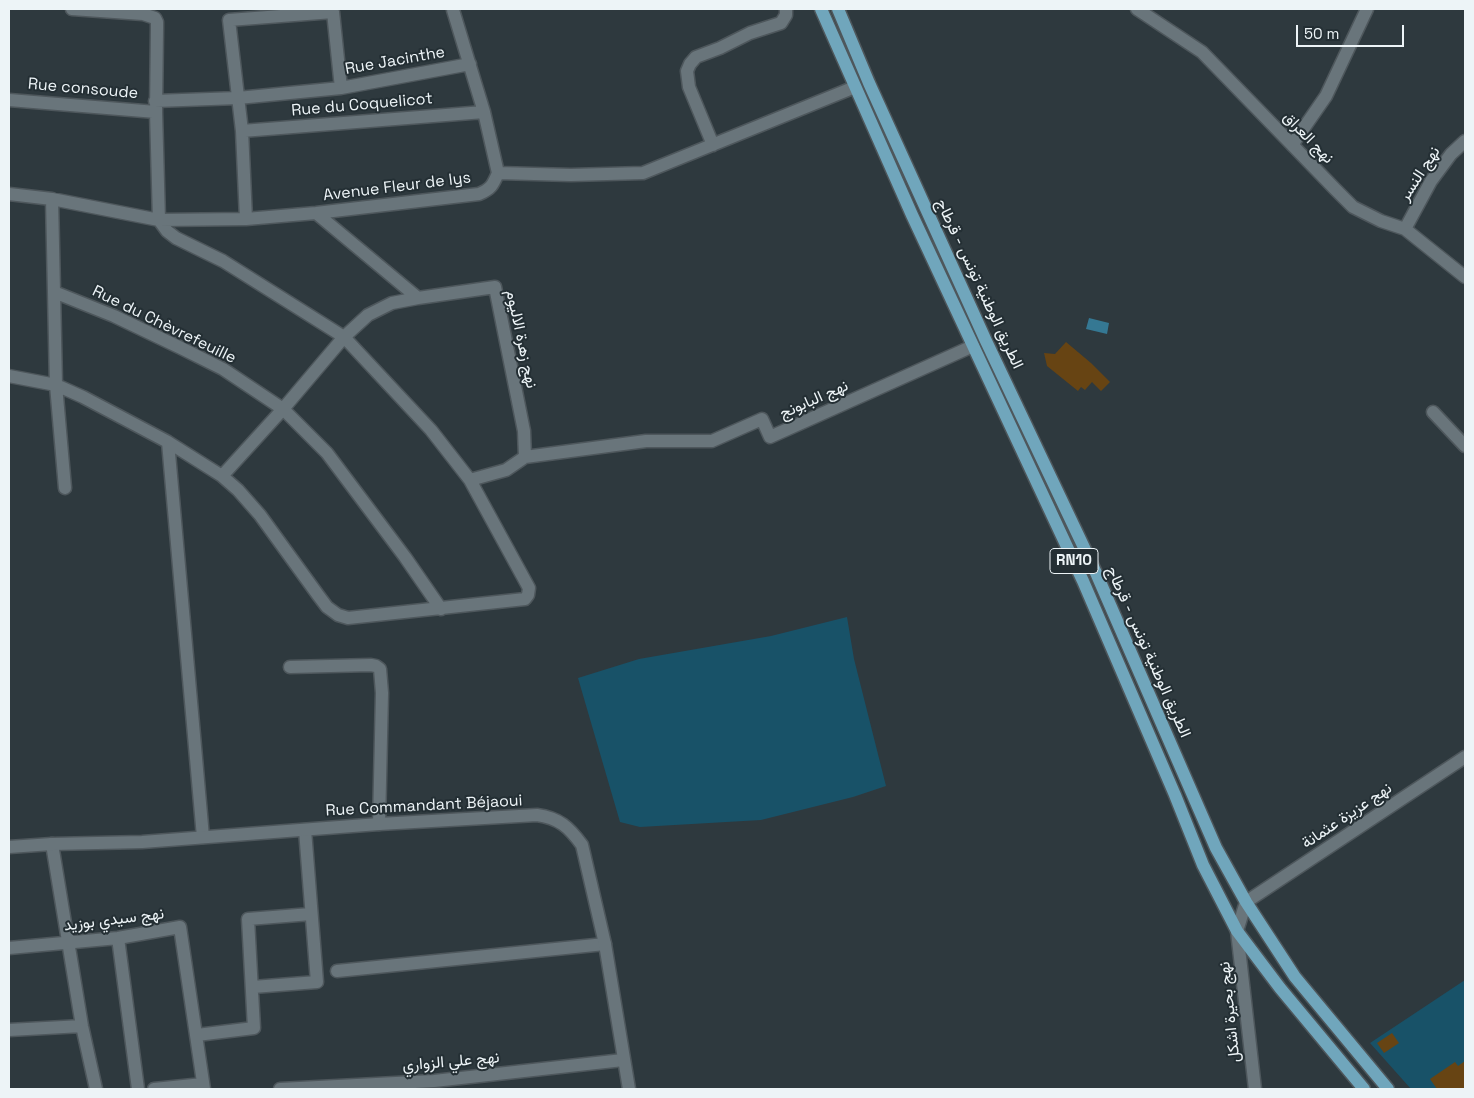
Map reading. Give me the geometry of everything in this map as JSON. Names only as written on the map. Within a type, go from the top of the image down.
[{"type":"main road","name":"الطريق الوطنية تونس - قرطاج","points":[[822,9],[855,87],[1084,581],[1203,864],[1237,930],[1280,988],[1364,1089]]},
{"type":"main road","name":"الطريق الوطنية تونس - قرطاج","points":[[838,9],[869,83],[986,341],[1097,575],[1216,848],[1246,902],[1295,977],[1388,1089]]},
{"type":"street","name":"Rue consoude","points":[[9,100],[156,106],[158,28],[155,18],[143,14],[72,9]]},
{"type":"street","points":[[713,145],[689,88],[687,71],[690,64],[696,58],[750,33],[781,23],[786,15],[786,9]]},
{"type":"street","name":"نهج العراق","points":[[1137,9],[1202,52],[1354,207],[1381,221],[1405,229],[1465,277]]},
{"type":"street","points":[[1292,145],[1326,96],[1367,9]]},
{"type":"street","points":[[453,10],[484,112],[498,173],[571,175],[643,173],[855,87]]},
{"type":"street","name":"Rue Jacinthe","points":[[238,98],[229,20],[333,12],[341,88],[470,64]]},
{"type":"street","points":[[9,376],[56,385],[83,397],[168,442],[222,476],[249,503],[327,607],[338,615],[348,618],[525,599],[528,595],[528,588],[470,480],[431,430],[344,337],[224,261],[176,238],[159,220],[156,106],[341,88]]},
{"type":"street","points":[[238,98],[242,131],[246,219]]},
{"type":"street","name":"Rue du Coquelicot","points":[[242,131],[484,112]]},
{"type":"street","name":"نهج النسر","points":[[1405,229],[1431,181],[1450,154],[1465,141]]},
{"type":"street","name":"Avenue Fleur de lys","points":[[9,194],[52,199],[159,220],[246,219],[316,213],[479,194],[487,191],[493,185],[498,173]]},
{"type":"street","points":[[52,199],[56,385],[64,488]]},
{"type":"street","points":[[316,213],[418,298]]},
{"type":"street","name":"نهج زهرة الاليوم","points":[[418,298],[495,287],[524,431],[525,456]]},
{"type":"street","name":"Rue du Chèvrefeuille","points":[[54,292],[114,316],[223,369],[283,409],[327,453],[405,557],[441,609]]},
{"type":"street","points":[[222,476],[283,409],[344,337],[368,315],[392,303],[418,298]]},
{"type":"street","name":"نهج البابونج","points":[[525,456],[646,441],[712,441],[762,419],[770,437],[974,346]]},
{"type":"street","points":[[1433,412],[1465,446]]},
{"type":"street","points":[[168,442],[203,837]]},
{"type":"street","points":[[470,480],[506,470],[525,456]]},
{"type":"street","points":[[290,667],[371,665],[380,669],[382,693],[379,824]]},
{"type":"street","name":"نهج عزيزة عثمانة","points":[[1246,902],[1465,757]]},
{"type":"street","name":"Rue Commandant Béjaoui","points":[[9,847],[142,842],[379,824],[537,815],[549,817],[560,822],[572,832],[582,845],[605,944],[629,1089]]},
{"type":"street","points":[[253,987],[317,982],[305,830]]},
{"type":"street","points":[[52,844],[82,1026],[96,1089]]},
{"type":"street","points":[[1237,930],[1246,902]]},
{"type":"street","points":[[197,1035],[254,1028],[248,919],[311,914]]},
{"type":"street","name":"نهج سيدي بوزيد","points":[[9,948],[118,938],[180,927],[204,1087]]},
{"type":"street","name":"نهج بحيرة اشكل","points":[[1237,930],[1255,1089]]},
{"type":"street","points":[[118,938],[138,1089]]},
{"type":"street","points":[[337,971],[605,944]]},
{"type":"street","points":[[9,1030],[82,1026]]},
{"type":"street","name":"نهج علي الزواري","points":[[280,1089],[434,1082],[623,1060]]},
{"type":"street","points":[[154,1089],[204,1087]]},
{"type":"shaded area","points":[[1089,318],[1109,323],[1107,334],[1086,329]]},
{"type":"shaded area","points":[[847,617],[854,659],[886,786],[853,797],[761,820],[640,827],[620,822],[578,678],[639,659],[771,636]]},
{"type":"shaded area","points":[[1465,980],[1465,1089],[1411,1089],[1370,1043]]},
{"type":"building","points":[[1066,342],[1110,382],[1101,391],[1092,382],[1085,390],[1081,387],[1078,391],[1047,366],[1044,353],[1055,354]]},
{"type":"building","points":[[1392,1033],[1399,1043],[1384,1053],[1377,1043]]},
{"type":"building","points":[[1465,1061],[1465,1089],[1437,1089],[1430,1079],[1455,1062],[1458,1066]]}]
